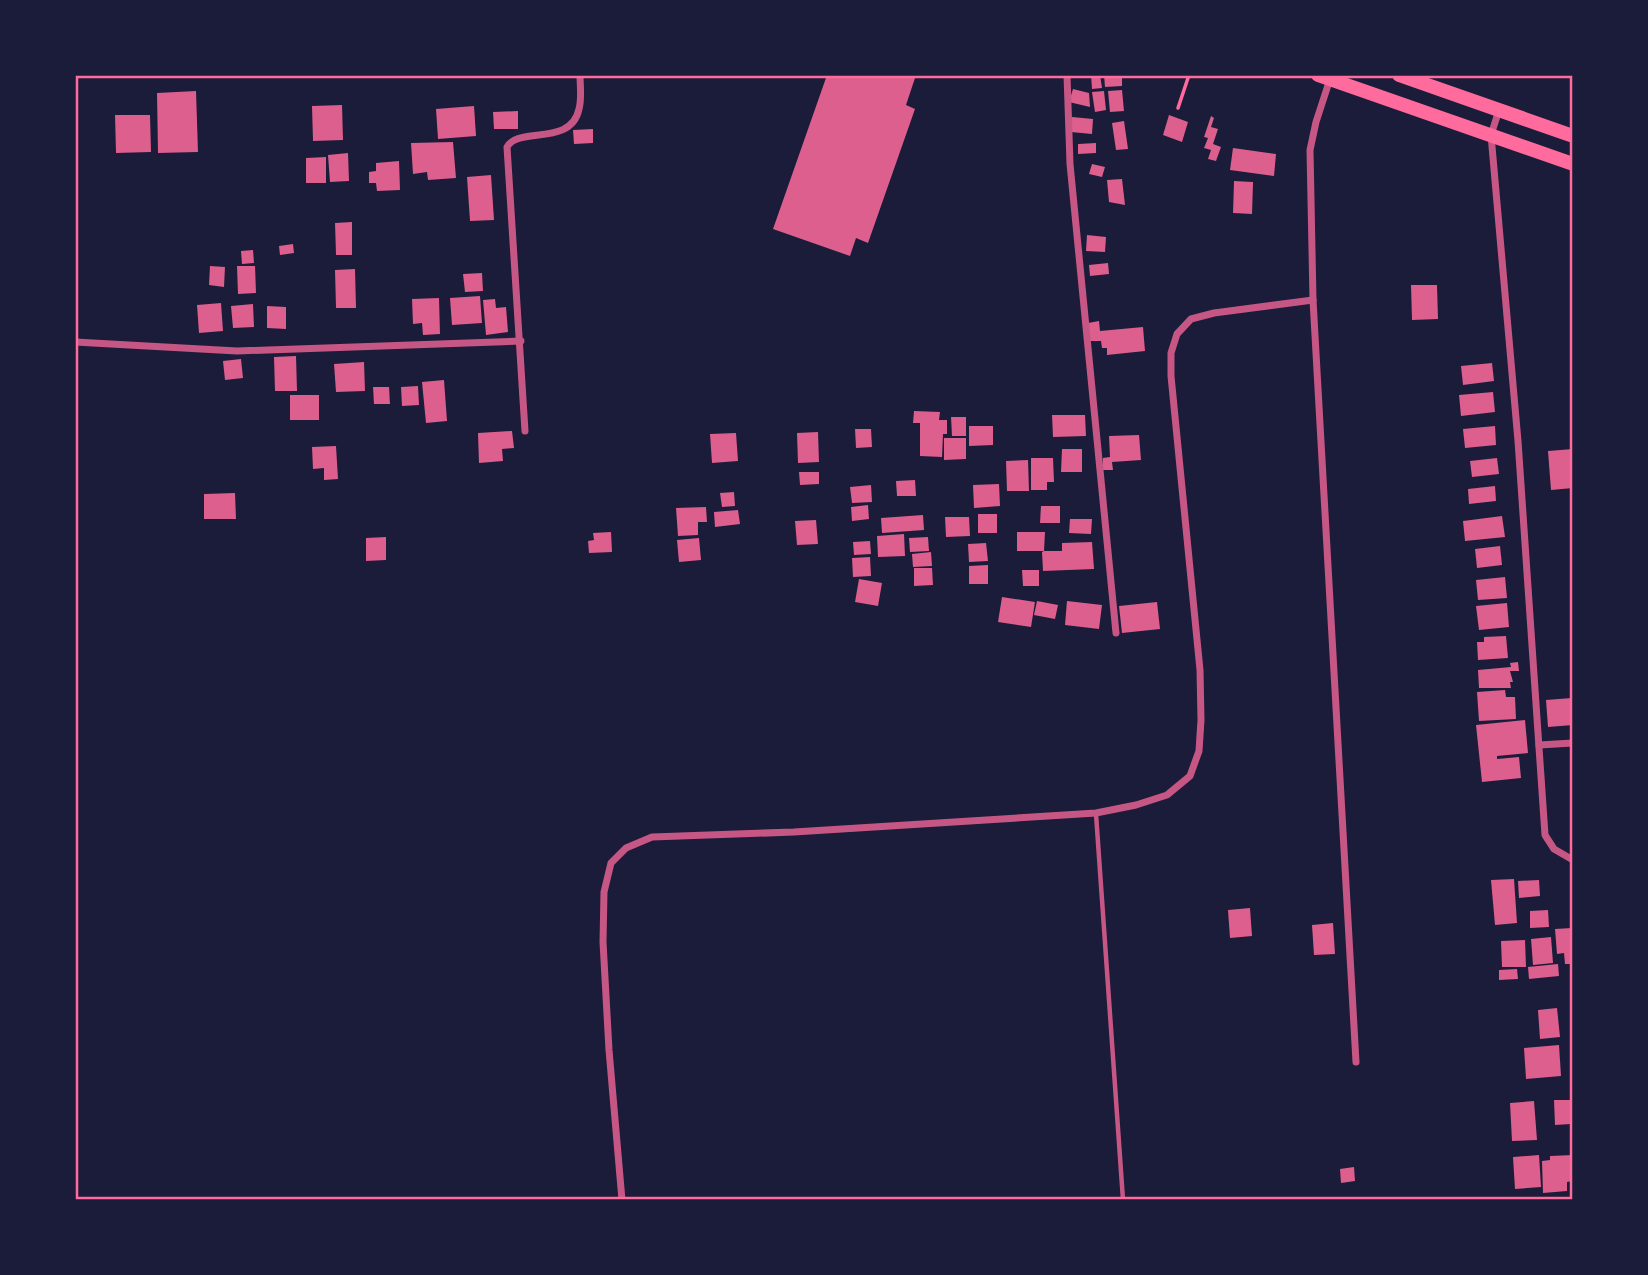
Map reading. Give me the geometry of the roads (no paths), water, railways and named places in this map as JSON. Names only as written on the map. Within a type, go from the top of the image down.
[{"type":"highway","points":[[1399,75],[1424,79],[1499,110],[1573,136]]},
{"type":"highway","points":[[1326,77],[1573,164]]},
{"type":"street","points":[[525,430],[507,147],[510,141],[516,138],[541,136],[572,123],[579,111],[580,75]]},
{"type":"street","points":[[1067,75],[1070,164],[1116,633]]},
{"type":"street","points":[[1326,77],[1310,150],[1313,300],[1356,1062]]},
{"type":"street","points":[[1499,110],[1491,135],[1518,441],[1545,835],[1554,849],[1573,860]]},
{"type":"street","points":[[622,1200],[603,942],[604,892],[611,863],[626,848],[652,837],[794,832],[1096,813],[1167,795],[1190,776],[1199,751],[1201,720],[1200,670],[1171,353],[1177,334],[1191,319],[1214,313],[1313,300]]},
{"type":"street","points":[[75,342],[237,351],[521,341]]},
{"type":"street","points":[[1539,745],[1573,743]]},
{"type":"lane","points":[[1096,813],[1123,1200]]}]
